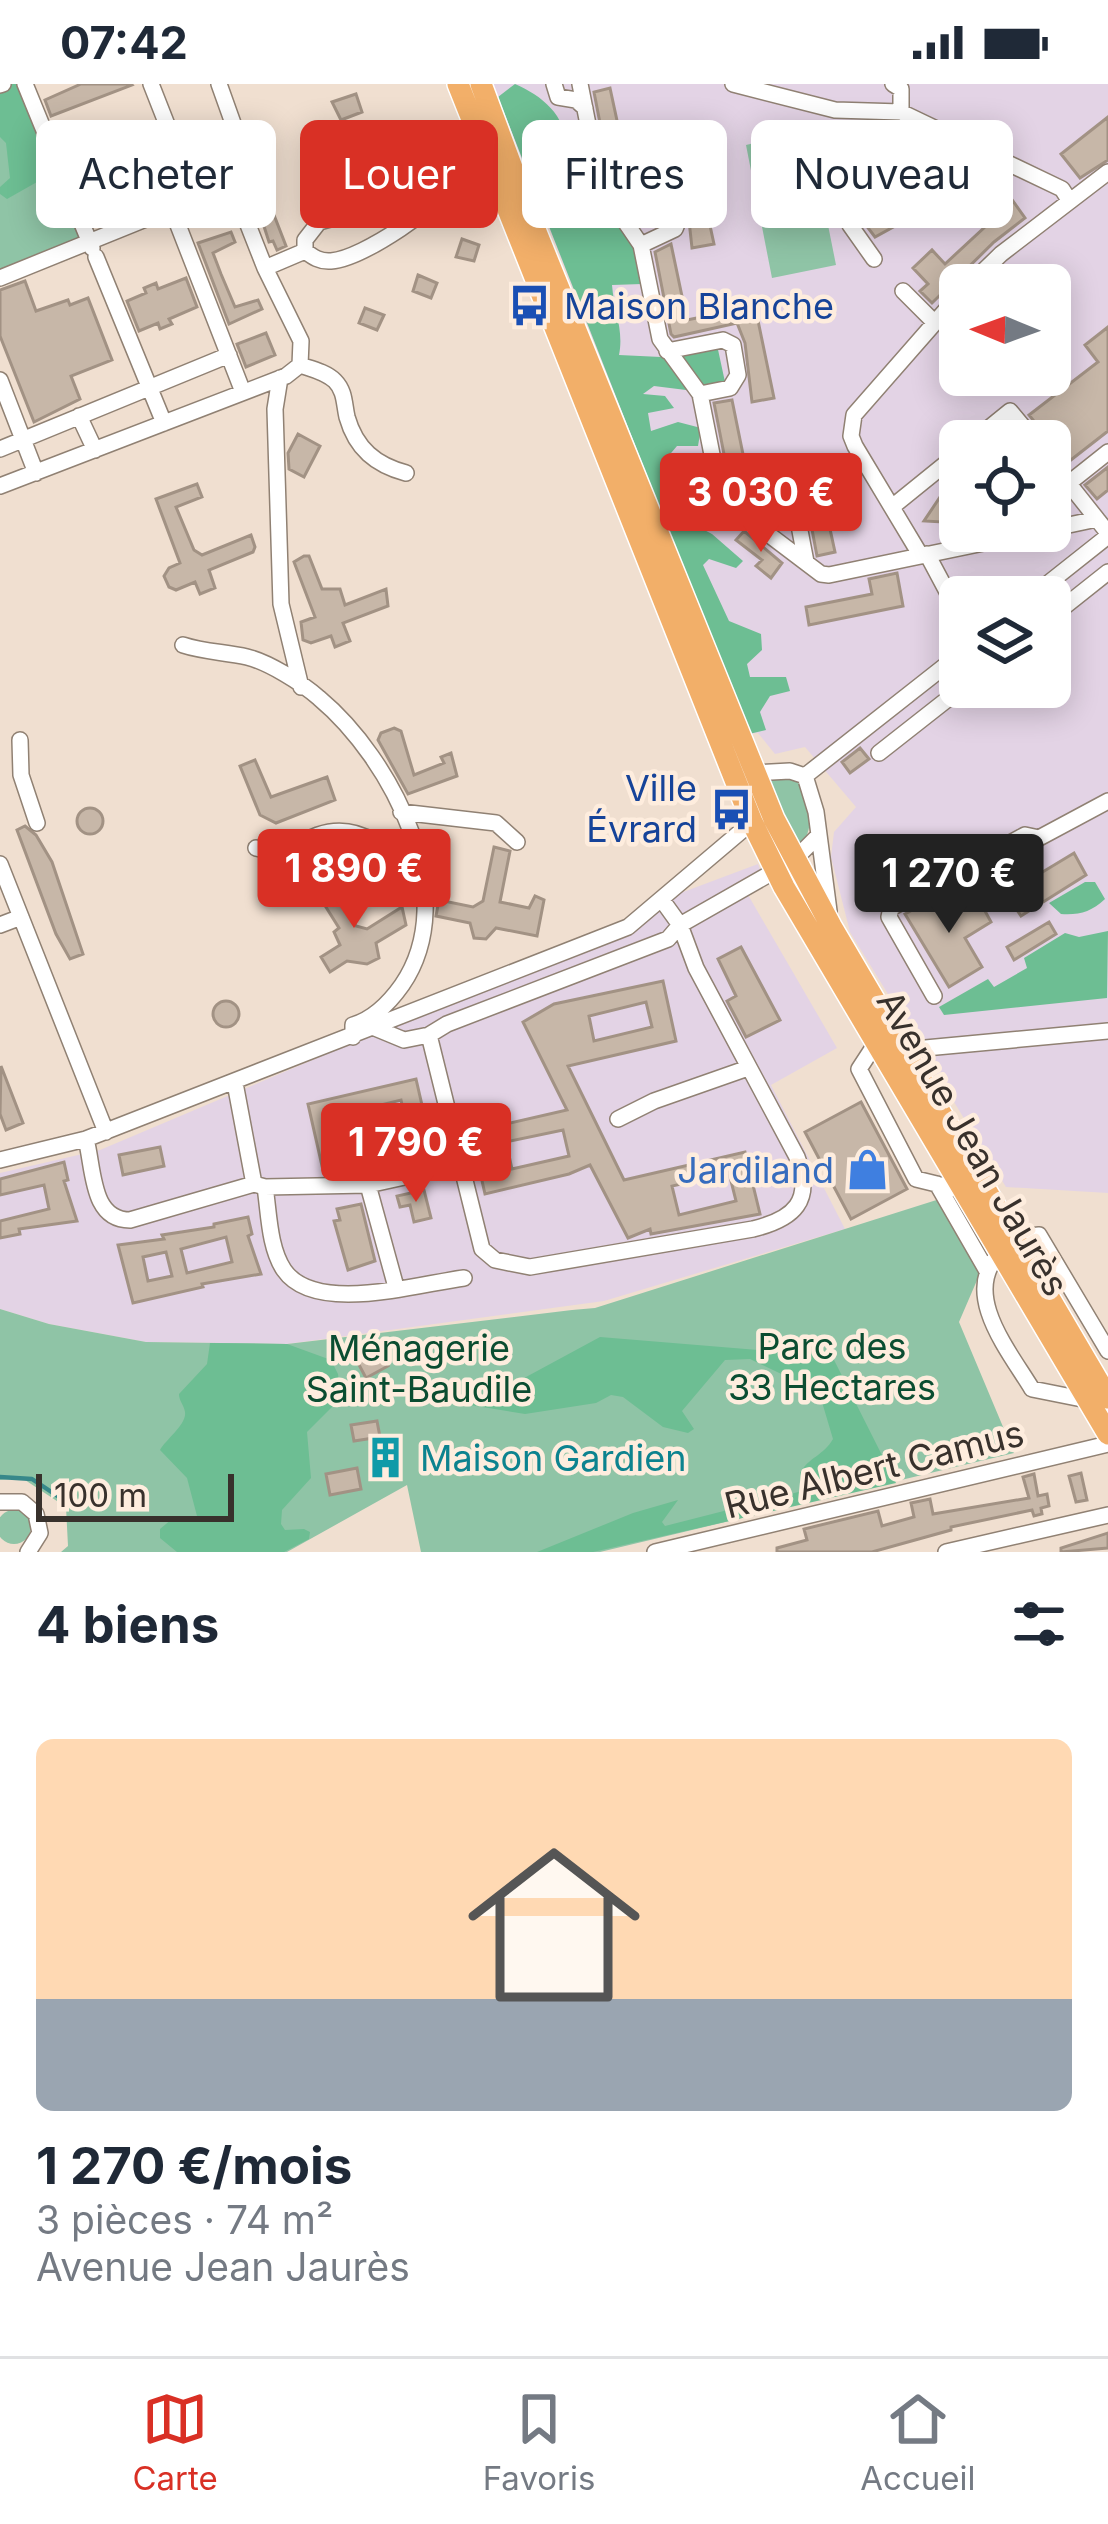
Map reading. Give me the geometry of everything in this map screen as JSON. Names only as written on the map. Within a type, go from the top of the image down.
[{"type":"main road","name":"Avenue Jean Jaurès","points":[[458,84],[472,120]]},
{"type":"main road","name":"Avenue Jean Jaurès","points":[[481,84],[485,120]]},
{"type":"main road","name":"Avenue Jean Jaurès","points":[[498,182],[561,294],[755,773],[784,865],[876,1043],[961,1190],[1098,1399],[1108,1434]]},
{"type":"main road","name":"Avenue Jean Jaurès","points":[[498,187],[752,822],[831,926],[904,1050],[1000,1254]]},
{"type":"street","points":[[25,84],[164,423]]},
{"type":"street","points":[[152,84],[166,120]]},
{"type":"street","points":[[219,84],[232,120]]},
{"type":"street","points":[[554,84],[558,97],[576,100],[585,108]]},
{"type":"street","points":[[580,84],[587,120]]},
{"type":"street","points":[[733,84],[835,110],[901,112],[917,120]]},
{"type":"street","points":[[893,84],[901,89],[901,112]]},
{"type":"street","points":[[1013,166],[1062,189],[1069,200]]},
{"type":"street","points":[[991,264],[1108,172]]},
{"type":"street","points":[[0,278],[93,250],[133,228]]},
{"type":"street","points":[[181,228],[243,392]]},
{"type":"street","points":[[249,228],[302,340],[300,365]]},
{"type":"street","points":[[265,268],[305,250],[314,228]]},
{"type":"street","points":[[305,250],[316,259],[338,261],[399,228]]},
{"type":"street","points":[[629,228],[641,245],[660,339],[700,394],[720,495],[727,503],[829,575],[939,552]]},
{"type":"street","points":[[641,245],[675,228]]},
{"type":"street","points":[[852,228],[874,260]]},
{"type":"street","points":[[903,291],[934,322]]},
{"type":"street","points":[[939,317],[851,425],[855,446],[939,580]]},
{"type":"street","points":[[667,351],[723,340],[733,345],[738,375],[730,388],[700,394]]},
{"type":"street","points":[[0,448],[229,355]]},
{"type":"street","points":[[0,486],[280,378],[300,365]]},
{"type":"street","points":[[300,365],[333,379],[343,392],[348,422],[363,451],[380,466],[406,473]]},
{"type":"street","points":[[280,378],[275,409],[281,604],[302,687]]},
{"type":"street","points":[[0,380],[36,473]]},
{"type":"street","points":[[80,416],[95,450]]},
{"type":"street","points":[[1071,481],[1108,452]]},
{"type":"street","points":[[892,507],[939,469]]},
{"type":"street","points":[[1071,486],[1104,529]]},
{"type":"street","points":[[727,503],[792,490],[806,562]]},
{"type":"street","points":[[1071,529],[1104,529]]},
{"type":"street","points":[[1058,576],[1086,554],[1104,529]]},
{"type":"street","points":[[1071,603],[1106,577],[1086,554]]},
{"type":"street","points":[[183,645],[250,657],[317,696],[356,735],[419,848],[425,931],[414,967],[392,999],[364,1022],[353,1024],[353,1036]]},
{"type":"street","points":[[805,776],[939,671]]},
{"type":"street","points":[[879,753],[939,706]]},
{"type":"street","points":[[20,740],[21,776],[37,823]]},
{"type":"street","points":[[739,793],[755,773],[790,771],[805,776]]},
{"type":"street","points":[[805,776],[831,926]]},
{"type":"street","points":[[934,996],[889,916],[891,908],[1025,835],[1039,838],[1108,801]]},
{"type":"street","points":[[401,812],[496,824],[517,842]]},
{"type":"street","points":[[0,1160],[106,1132],[628,927],[752,822]]},
{"type":"street","points":[[256,848],[278,854],[318,836],[343,831],[370,837],[423,886]]},
{"type":"street","points":[[375,1028],[404,1040],[429,1035],[668,939],[680,925],[784,865],[818,836]]},
{"type":"street","points":[[0,864],[106,1132]]},
{"type":"street","points":[[429,1035],[482,1249],[494,1261],[530,1267],[781,1222],[802,1196],[805,1177],[696,968],[680,925],[662,900]]},
{"type":"street","points":[[0,925],[21,917]]},
{"type":"street","points":[[904,1050],[1108,1030]]},
{"type":"street","points":[[876,1043],[859,1069],[916,1179],[961,1190]]},
{"type":"street","points":[[618,1119],[654,1101],[748,1068]]},
{"type":"street","points":[[235,1083],[274,1245],[282,1268],[297,1284],[323,1295],[464,1278]]},
{"type":"street","points":[[86,1139],[99,1203],[116,1220],[260,1186],[368,1185],[441,1169]]},
{"type":"street","points":[[937,1184],[1000,1254]]},
{"type":"street","points":[[368,1185],[396,1287]]},
{"type":"street","points":[[1098,1399],[1032,1388],[983,1300],[1000,1254],[1039,1235],[1108,1352]]},
{"type":"street","name":"Rue Albert Camus","points":[[655,1552],[1108,1444]]},
{"type":"street","points":[[0,1502],[22,1502],[37,1514],[40,1533],[28,1552]]},
{"type":"street","points":[[946,1552],[1108,1515]]},
{"type":"shaded area","points":[[492,84],[1108,84],[1108,1193],[1006,1187],[850,932],[831,857],[834,832],[856,807],[805,747],[775,754],[758,733],[749,734],[549,228],[727,228],[727,120],[522,120],[522,160]]},
{"type":"shaded area","points":[[758,864],[764,880],[744,888],[837,1048],[771,1085],[845,1229],[604,1301],[287,1344],[146,1342],[49,1324],[0,1309],[0,1173],[100,1150],[627,927],[662,900]]},
{"type":"green space","points":[[0,84],[36,148],[36,228],[81,228],[85,236],[0,272]]},
{"type":"green space","points":[[0,84],[23,84],[37,120],[36,183],[7,199],[0,194],[0,187],[10,178],[6,143],[0,137]]},
{"type":"green space","points":[[515,84],[544,101],[559,120],[522,120],[522,158],[498,97]]},
{"type":"green space","points":[[550,228],[626,228],[631,237],[642,284],[612,285],[619,355],[661,357],[717,345],[725,382],[702,392],[654,386],[643,394],[665,396],[674,408],[648,413],[651,431],[678,422],[701,428],[698,446],[677,446],[666,459],[701,465],[713,476],[690,488],[689,522],[712,534],[743,561],[736,568],[709,559],[703,565],[729,621],[761,634],[762,650],[747,664],[750,677],[786,677],[790,691],[770,696],[760,712],[766,730],[749,734]]},
{"type":"green space","points":[[762,228],[829,228],[836,265],[772,278]]},
{"type":"green space","points":[[791,778],[804,791],[810,811],[808,831],[799,848],[766,780]]},
{"type":"green space","points":[[1085,882],[1095,882],[1105,899],[1095,907],[1061,914],[1049,903]]},
{"type":"green space","points":[[1108,931],[1107,998],[944,1015],[939,1007],[988,979],[994,987],[1027,968],[1024,958],[1065,933],[1079,937]]},
{"type":"green space","name":"Parc des 33 Hectares","points":[[946,1197],[981,1271],[959,1322],[1014,1453],[600,1552],[421,1552],[407,1485],[287,1552],[61,1552],[68,1546],[66,1507],[22,1478],[0,1480],[0,1309],[49,1324],[146,1342],[287,1344],[595,1308]]},
{"type":"green space","points":[[600,1337],[832,1356],[896,1483],[593,1552],[537,1552],[678,1500],[662,1522],[665,1526],[806,1490],[800,1473],[833,1439],[819,1392],[750,1359],[725,1360],[682,1411],[694,1429],[688,1433],[663,1427],[623,1397],[611,1395],[596,1403],[525,1414],[464,1404],[502,1390]]},
{"type":"green space","points":[[210,1343],[287,1344],[331,1360],[338,1374],[341,1398],[307,1432],[311,1478],[282,1510],[285,1530],[304,1529],[310,1532],[309,1539],[284,1552],[177,1552],[160,1538],[160,1529],[172,1519],[197,1516],[187,1478],[160,1450],[183,1421],[179,1394],[207,1364]]},
{"type":"green space","points":[[7,1511],[21,1511],[30,1520],[30,1534],[21,1543],[7,1543],[-1,1535],[-1,1519]]},
{"type":"building","points":[[81,84],[132,85],[51,116],[45,100]]},
{"type":"building","points":[[610,88],[617,120],[599,120],[594,92]]},
{"type":"building","points":[[356,94],[362,112],[341,120],[332,102]]},
{"type":"building","points":[[1108,117],[1108,160],[1080,178],[1061,154]]},
{"type":"building","points":[[1013,201],[1025,218],[1013,227]]},
{"type":"building","points":[[276,220],[286,246],[277,250],[265,228],[276,228]]},
{"type":"building","points":[[690,228],[711,228],[714,244],[692,248]]},
{"type":"building","points":[[868,228],[891,228],[875,237]]},
{"type":"building","points":[[984,228],[1012,228],[972,264],[945,264]]},
{"type":"building","points":[[231,232],[235,242],[213,253],[221,274],[235,307],[258,300],[262,309],[229,324],[198,243]]},
{"type":"building","points":[[462,239],[479,245],[474,261],[456,257]]},
{"type":"building","points":[[671,244],[687,320],[755,306],[774,398],[752,402],[745,343],[737,323],[671,334],[655,252]]},
{"type":"building","points":[[932,250],[945,264],[939,264],[939,296],[932,303],[920,291],[928,284],[913,268]]},
{"type":"building","points":[[418,275],[437,283],[431,298],[413,291]]},
{"type":"building","points":[[186,278],[197,307],[169,319],[172,324],[160,329],[158,323],[139,331],[127,301],[156,283],[158,289]]},
{"type":"building","points":[[25,281],[36,311],[88,298],[112,360],[71,376],[80,399],[34,422],[0,336],[0,290]]},
{"type":"building","points":[[365,308],[384,315],[377,330],[359,323]]},
{"type":"building","points":[[1108,327],[1108,431],[1071,460],[1071,420],[1033,420],[1029,415],[1054,396],[1071,396],[1071,383],[1098,362],[1085,345]]},
{"type":"building","points":[[266,333],[275,355],[246,367],[237,344]]},
{"type":"building","points":[[732,400],[747,474],[781,462],[782,467],[815,460],[835,552],[817,556],[804,487],[797,478],[731,490],[714,403]]},
{"type":"building","points":[[298,434],[320,446],[304,477],[289,469],[288,453]]},
{"type":"building","points":[[1108,467],[1108,490],[1097,499],[1085,485]]},
{"type":"building","points":[[197,484],[202,497],[176,507],[194,550],[202,555],[251,535],[255,547],[209,570],[215,588],[200,594],[195,582],[176,590],[169,587],[164,576],[180,563],[156,499]]},
{"type":"building","points":[[939,498],[939,522],[924,521]]},
{"type":"building","points":[[744,531],[782,563],[771,578],[756,566],[762,560],[736,540]]},
{"type":"building","points":[[309,556],[322,589],[340,589],[345,605],[386,589],[388,606],[343,623],[350,641],[335,647],[331,636],[311,643],[303,640],[301,622],[315,617],[294,562]]},
{"type":"building","points":[[897,573],[903,606],[809,625],[806,607],[872,594],[869,579]]},
{"type":"building","points":[[394,728],[401,731],[414,775],[444,763],[441,757],[451,753],[457,776],[408,794],[378,740],[381,733]]},
{"type":"building","points":[[860,748],[869,759],[850,773],[842,762]]},
{"type":"building","points":[[255,760],[271,797],[327,777],[335,800],[276,823],[260,815],[240,766]]},
{"type":"building","points":[[90,808],[103,821],[90,834],[77,821]]},
{"type":"building","points":[[25,826],[52,862],[83,954],[70,959],[56,934],[17,830]]},
{"type":"building","points":[[494,847],[510,851],[500,902],[529,908],[535,896],[544,900],[537,936],[496,928],[486,939],[474,938],[470,923],[436,916],[439,900],[473,907],[483,901]]},
{"type":"building","points":[[1027,848],[1041,873],[1074,853],[1086,875],[1021,916],[1015,907],[1025,895],[1012,879],[1005,882],[995,865]]},
{"type":"building","points":[[323,874],[356,926],[367,929],[402,907],[406,925],[376,943],[379,958],[367,964],[347,961],[330,972],[321,957],[340,945],[334,932],[339,928],[314,888],[314,880]]},
{"type":"building","points":[[940,895],[952,915],[979,900],[991,922],[965,938],[982,967],[949,987],[905,914]]},
{"type":"building","points":[[1049,922],[1056,934],[1014,960],[1007,947]]},
{"type":"building","points":[[741,947],[780,1020],[746,1037],[727,1001],[736,996],[718,959]]},
{"type":"building","points":[[663,981],[676,1041],[568,1066],[624,1180],[745,1152],[760,1214],[651,1234],[650,1229],[628,1238],[590,1165],[485,1194],[471,1132],[567,1110],[523,1022],[554,1004]],"holes":[[[646,1002],[652,1027],[594,1041],[589,1016]],[[563,1130],[569,1156],[512,1169],[506,1142]],[[729,1173],[736,1201],[679,1215],[672,1186]]]},
{"type":"building","points":[[226,1001],[239,1014],[226,1027],[213,1014]]},
{"type":"building","points":[[1,1066],[23,1123],[6,1130],[0,1114]]},
{"type":"building","points":[[416,1079],[430,1140],[322,1166],[308,1104]],"holes":[[[401,1100],[407,1126],[350,1140],[344,1114]]]},
{"type":"building","points":[[861,1102],[907,1189],[851,1219],[805,1132]]},
{"type":"building","points":[[160,1147],[164,1166],[123,1175],[119,1155]]},
{"type":"building","points":[[64,1162],[68,1180],[64,1181],[77,1221],[19,1229],[20,1234],[0,1238],[0,1221],[49,1209],[44,1185],[0,1195],[0,1179]]},
{"type":"building","points":[[424,1190],[431,1218],[414,1222],[410,1205],[400,1207],[397,1196]]},
{"type":"building","points":[[361,1204],[375,1261],[348,1270],[334,1221],[340,1220],[337,1209]]},
{"type":"building","points":[[248,1217],[252,1234],[248,1236],[261,1274],[133,1303],[118,1245],[164,1239],[162,1235]],"holes":[[[226,1237],[232,1262],[187,1273],[181,1249]],[[166,1252],[172,1276],[148,1281],[143,1257]]]},
{"type":"building","points":[[379,1349],[388,1366],[366,1378],[357,1361]]},
{"type":"building","points":[[377,1421],[380,1437],[354,1441],[351,1425]]},
{"type":"building","name":"Maison Gardien","points":[[393,1438],[400,1473],[380,1478],[373,1442]]},
{"type":"building","points":[[357,1468],[361,1489],[330,1495],[326,1474]]},
{"type":"building","points":[[1081,1473],[1087,1500],[1076,1502],[1069,1476]]},
{"type":"building","points":[[1034,1474],[1038,1496],[1047,1494],[1049,1506],[1041,1508],[1042,1514],[1034,1516],[1032,1510],[951,1527],[872,1552],[777,1552],[777,1548],[807,1540],[804,1529],[878,1511],[882,1526],[914,1517],[911,1503],[930,1499],[933,1514],[1029,1498],[1023,1477]]},
{"type":"building","points":[[1108,1533],[1108,1548],[1061,1552],[1061,1548]]},
{"type":"waterway","points":[[0,1477],[32,1479],[68,1503]]},
{"type":"place","name":"Maison Blanche","points":[[530,306]]},
{"type":"place","name":"Ville Évrard","points":[[731,809]]},
{"type":"place","name":"Jardiland","points":[[868,1170]]},
{"type":"place","name":"Maison Gardien","points":[[386,1458]]},
{"type":"park label","name":"Ménagerie Saint-Baudile","points":[[419,1368]]}]
